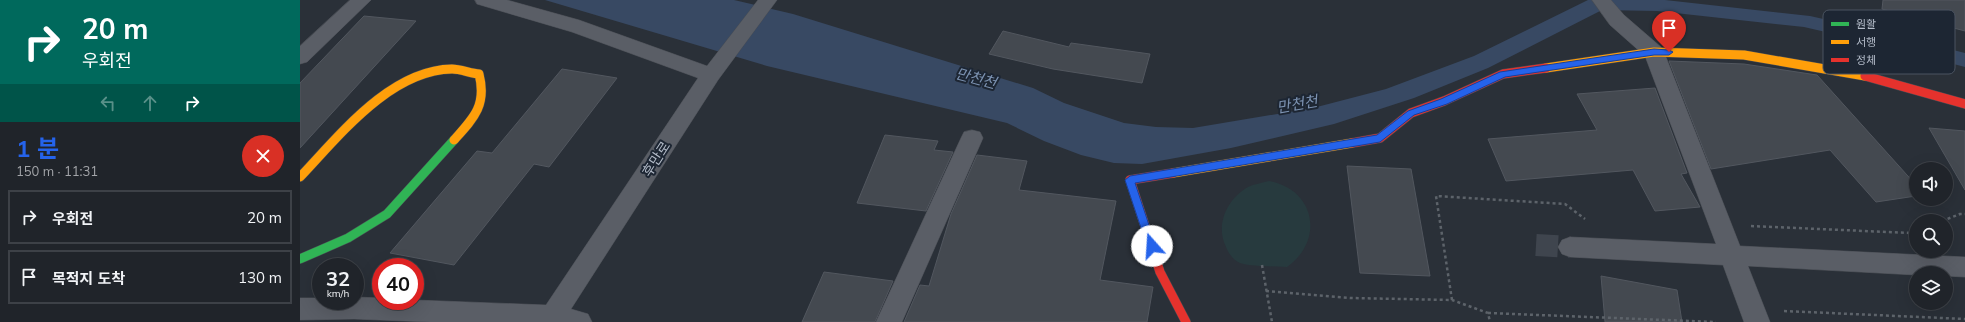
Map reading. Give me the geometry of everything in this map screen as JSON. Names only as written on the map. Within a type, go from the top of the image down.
[{"type":"street","points":[[300,57],[362,0]]},
{"type":"street","points":[[484,0],[579,27],[716,71]]},
{"type":"street","name":"후만로","points":[[551,319],[716,71],[768,0]]},
{"type":"street","points":[[1600,0],[1617,20],[1654,52],[1754,316]]},
{"type":"street","points":[[1186,322],[1160,272],[1130,180],[1380,138],[1411,113],[1444,101],[1503,74],[1654,52],[1744,55],[1823,67]]},
{"type":"street","points":[[300,177],[369,105],[386,94],[426,74],[447,69],[466,68],[479,74],[483,84],[481,108],[472,121],[395,206],[375,223],[348,238],[300,259]]},
{"type":"street","points":[[1859,74],[1965,104]]},
{"type":"street","points":[[889,322],[972,138]]},
{"type":"street","points":[[1570,247],[1965,268]]},
{"type":"street","points":[[300,309],[354,308],[551,319],[579,322]]},
{"type":"path","points":[[1452,300],[1436,196],[1565,204],[1588,222]]},
{"type":"path","points":[[1953,217],[1965,214]]},
{"type":"path","points":[[1719,224],[1909,234]]},
{"type":"path","points":[[1262,265],[1272,322]]},
{"type":"path","points":[[1266,291],[1351,298],[1452,300],[1488,313],[1716,322]]},
{"type":"path","points":[[1488,313],[1490,322]]},
{"type":"path","points":[[1754,316],[1965,319]]},
{"type":"green space","points":[[1269,181],[1285,186],[1297,194],[1305,205],[1310,217],[1310,230],[1307,243],[1299,256],[1287,267],[1257,266],[1240,263],[1230,254],[1223,239],[1222,230],[1225,213],[1234,198],[1248,187]]},
{"type":"water","name":"만천천","points":[[545,0],[734,0],[793,14],[1033,88],[1064,103],[1124,123],[1156,127],[1193,128],[1313,108],[1386,89],[1474,56],[1588,0],[1665,0],[1810,16],[1823,19],[1823,31],[1804,27],[1657,11],[1602,10],[1488,68],[1414,98],[1334,124],[1231,148],[1142,164],[1114,163],[1081,155],[1044,141],[1007,123],[767,66]]},
{"type":"water","points":[[1955,50],[1965,53],[1965,67],[1955,64]]},
{"type":"building","points":[[1883,0],[1965,0],[1965,31],[1955,28],[1955,10],[1882,9]]},
{"type":"building","points":[[364,16],[416,21],[300,148],[300,83]]},
{"type":"building","points":[[1003,31],[1069,47],[1071,43],[1150,54],[1142,83],[1053,69],[989,54]]},
{"type":"building","points":[[1669,61],[1744,64],[1817,75],[1909,177],[1909,197],[1876,202],[1830,150],[1711,169]]},
{"type":"building","points":[[562,69],[617,78],[549,167],[534,164],[454,265],[424,259],[424,258],[390,253],[477,151],[492,153]]},
{"type":"building","points":[[1655,88],[1687,173],[1681,174],[1700,207],[1655,211],[1633,170],[1506,181],[1488,139],[1597,130],[1577,94]]},
{"type":"building","points":[[1929,128],[1965,131],[1965,190],[1953,169],[1953,162],[1949,162]]},
{"type":"building","points":[[885,135],[938,141],[934,150],[953,152],[926,211],[857,203]]},
{"type":"building","points":[[977,155],[1027,161],[1019,190],[1116,201],[1100,280],[1153,287],[1147,322],[904,322],[920,285],[929,286],[951,214]]},
{"type":"building","points":[[1347,166],[1411,169],[1430,276],[1360,273]]},
{"type":"building","points":[[824,272],[893,281],[875,322],[802,322]]},
{"type":"building","points":[[1601,276],[1677,290],[1682,322],[1605,322]]},
{"type":"tunnel","points":[[1536,245],[1570,247]]},
{"type":"traffic: fast","points":[[300,259],[348,238],[387,214],[454,140]]},
{"type":"traffic: slow","points":[[1546,68],[1654,52],[1744,55],[1823,69]]},
{"type":"traffic: slow","points":[[300,177],[357,118],[379,99],[402,84],[427,73],[452,69],[479,74],[482,85],[481,103],[473,118],[454,140]]},
{"type":"traffic: slow","points":[[1853,74],[1865,76]]},
{"type":"traffic: slow","points":[[1173,173],[1352,143]]},
{"type":"traffic: jam","points":[[1352,143],[1380,138],[1411,113],[1444,101],[1503,74],[1546,68]]},
{"type":"traffic: jam","points":[[1865,76],[1965,104]]},
{"type":"traffic: jam","points":[[1173,173],[1130,180],[1160,272],[1186,322]]},
{"type":"route","points":[[1152,246],[1130,180],[1380,138],[1411,113],[1475,88],[1503,74],[1654,52],[1669,52]]}]
